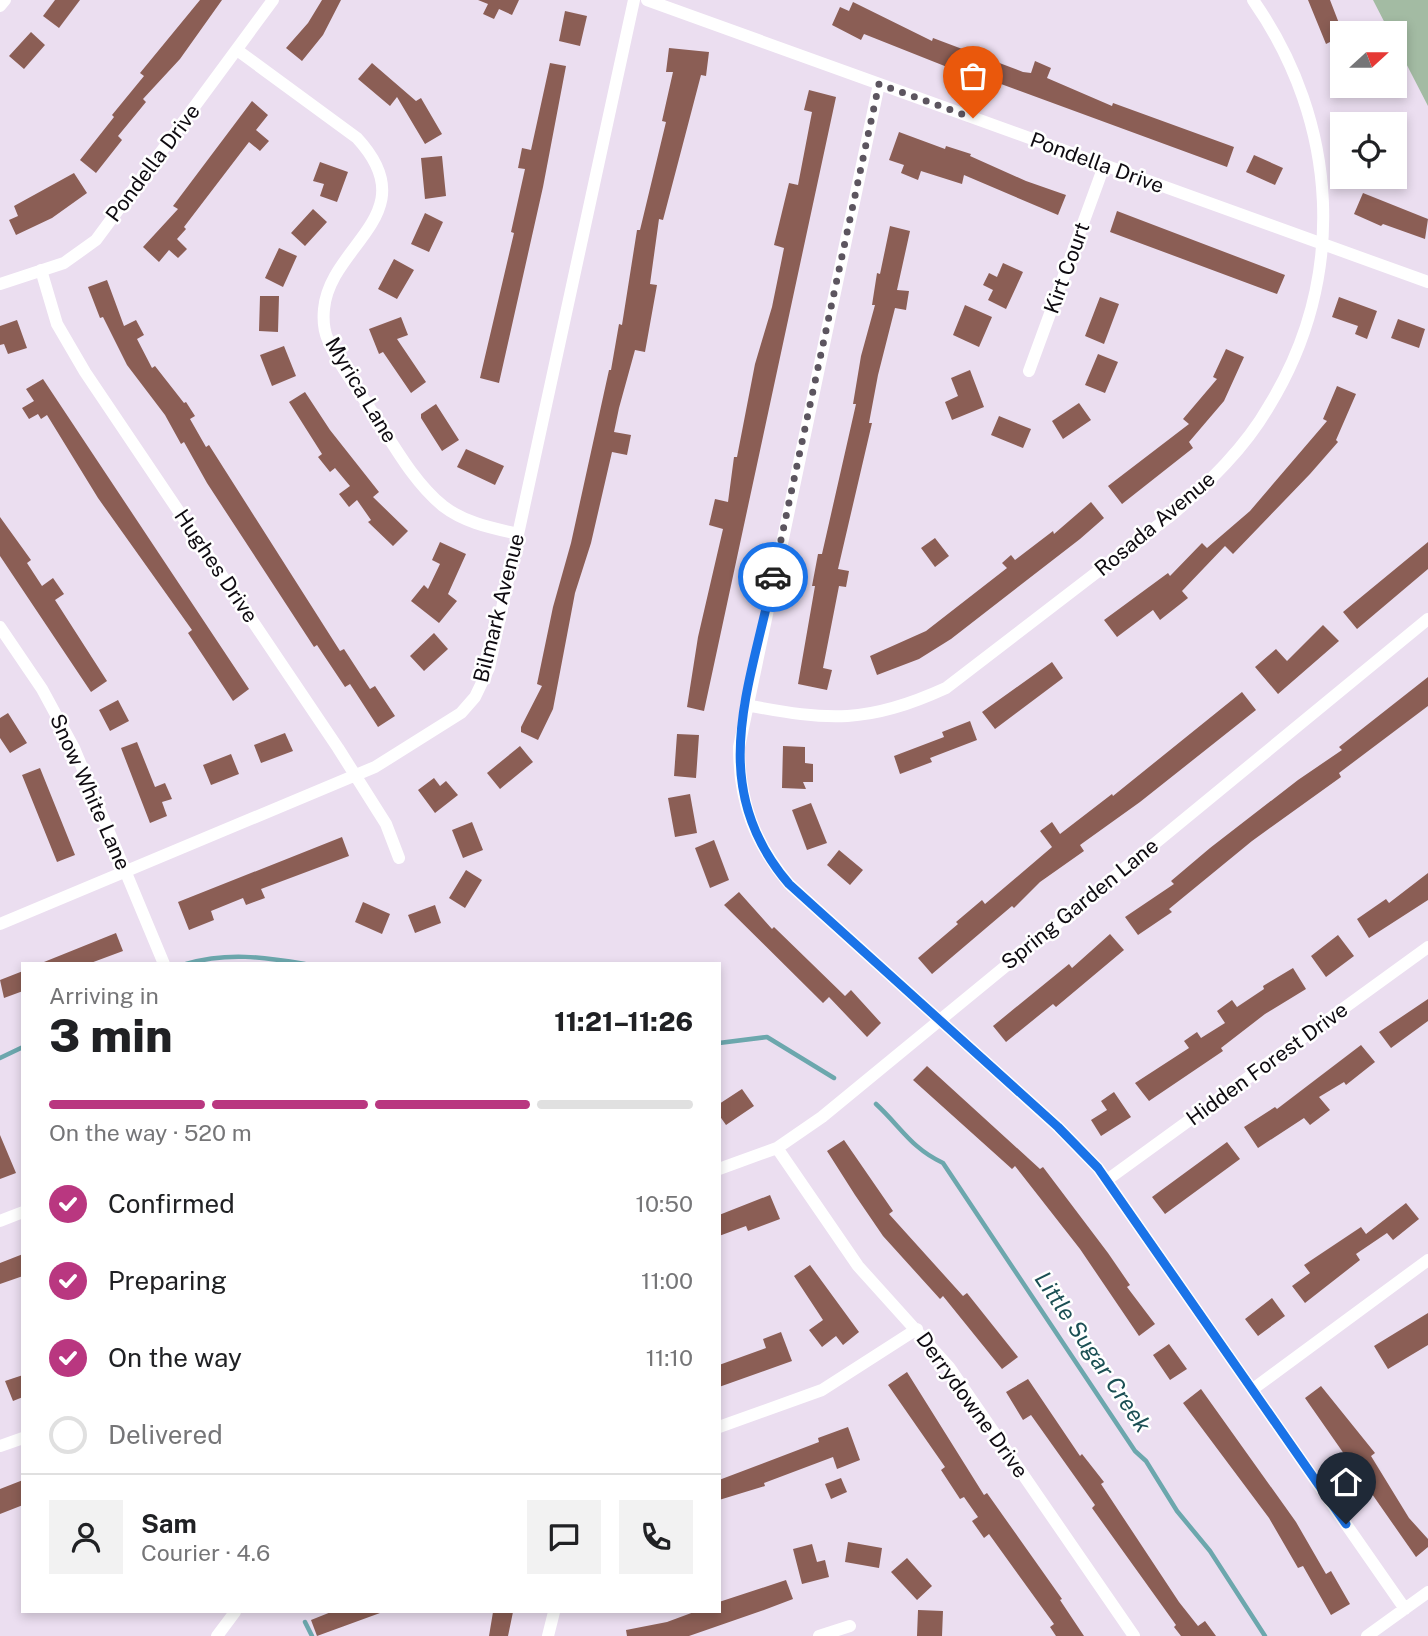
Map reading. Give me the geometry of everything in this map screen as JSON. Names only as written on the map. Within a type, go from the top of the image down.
[{"type":"street","points":[[0,6],[5,0]]},
{"type":"street","name":"Pondella Drive","points":[[0,284],[80,254],[96,240],[273,0]]},
{"type":"street","name":"Bilmark Avenue","points":[[0,924],[355,776],[447,724],[475,697],[489,668],[634,0]]},
{"type":"street","name":"Pondella Drive","points":[[648,0],[1428,282]]},
{"type":"street","name":"Rosada Avenue","points":[[746,705],[807,717],[836,719],[874,715],[925,698],[972,671],[1174,513],[1207,484],[1245,441],[1289,372],[1315,295],[1323,245],[1322,181],[1309,112],[1298,79],[1274,31],[1252,0]]},
{"type":"street","name":"Myrica Lane","points":[[237,50],[357,138],[373,157],[379,173],[380,205],[375,220],[331,285],[325,302],[325,330],[335,356],[414,475],[431,495],[465,519],[518,534]]},
{"type":"street","points":[[879,84],[738,747],[743,802],[752,828],[771,863],[789,884],[1058,1127],[1107,1180],[1405,1609]]},
{"type":"street","name":"Kirt Court","points":[[1029,371],[1104,166]]},
{"type":"street","name":"Hughes Drive","points":[[40,270],[57,324],[85,372],[386,824],[399,859]]},
{"type":"street","name":"Spring Garden Lane","points":[[721,1168],[777,1148],[822,1116],[1428,619]]},
{"type":"street","name":"Snow White Lane","points":[[0,627],[42,689],[74,748],[163,962]]},
{"type":"street","name":"Hidden Forest Drive","points":[[1107,1180],[1428,947]]},
{"type":"street","name":"Derrydowne Drive","points":[[777,1148],[858,1266],[949,1367],[1134,1636]]},
{"type":"street","points":[[0,1221],[21,1213]]},
{"type":"street","points":[[1253,1389],[1428,1260]]},
{"type":"street","points":[[721,1426],[832,1386],[917,1329]]},
{"type":"street","points":[[0,1446],[21,1439]]},
{"type":"street","points":[[1367,1636],[1428,1592]]},
{"type":"street","points":[[217,1636],[234,1613]]},
{"type":"street","points":[[548,1636],[554,1613]]},
{"type":"street","points":[[819,1636],[850,1626]]},
{"type":"green space","points":[[1373,0],[1428,0],[1428,106],[1407,65],[1407,21],[1384,21]]},
{"type":"building","points":[[55,0],[80,0],[59,28],[43,16]]},
{"type":"building","points":[[200,0],[222,0],[180,59],[143,99],[146,102],[118,136],[122,140],[96,173],[80,160],[144,76],[140,73]]},
{"type":"building","points":[[322,0],[341,0],[323,35],[302,61],[286,48],[308,23]]},
{"type":"building","points":[[478,0],[519,0],[512,15],[499,9],[494,19],[483,14],[488,4]]},
{"type":"building","points":[[1308,0],[1330,0],[1338,21],[1330,21],[1330,42],[1326,44]]},
{"type":"building","points":[[853,2],[932,41],[933,38],[1023,72],[1031,73],[1035,61],[1051,68],[1047,78],[1112,106],[1113,103],[1234,147],[1227,167],[1001,84],[1000,88],[864,34],[861,40],[832,25],[840,7],[849,11]]},
{"type":"building","points":[[565,11],[587,16],[580,46],[559,41]]},
{"type":"building","points":[[31,32],[45,45],[24,69],[9,56]]},
{"type":"building","points":[[669,48],[709,52],[706,76],[701,75],[663,220],[659,219],[650,284],[657,285],[645,352],[635,350],[619,408],[614,432],[631,435],[627,455],[612,452],[591,543],[575,593],[553,709],[538,740],[521,732],[521,727],[542,686],[537,684],[553,607],[571,543],[619,324],[622,325],[637,230],[640,230],[666,122],[662,121],[673,72],[666,72]]},
{"type":"building","points":[[372,63],[416,101],[421,98],[442,134],[425,144],[397,97],[390,106],[358,79]]},
{"type":"building","points":[[550,63],[566,66],[543,187],[499,383],[480,378],[514,233],[511,232],[525,169],[518,168],[522,148],[531,150]]},
{"type":"building","points":[[809,90],[836,97],[704,711],[687,707],[698,637],[723,529],[709,525],[715,499],[728,502],[734,457],[737,457],[755,364],[772,307],[784,248],[774,245],[789,183],[798,185],[812,112],[804,110]]},
{"type":"building","points":[[252,101],[268,115],[256,130],[269,141],[260,151],[249,142],[177,239],[187,249],[178,258],[169,250],[159,262],[143,247],[178,209],[173,206]]},
{"type":"building","points":[[899,132],[945,149],[946,146],[971,154],[970,156],[1026,181],[1066,195],[1058,215],[964,175],[962,184],[921,171],[918,180],[901,173],[904,165],[889,160]]},
{"type":"building","points":[[1254,155],[1283,168],[1275,185],[1246,172]]},
{"type":"building","points":[[442,156],[446,196],[425,199],[421,158]]},
{"type":"building","points":[[320,162],[348,172],[337,202],[320,196],[324,184],[313,181]]},
{"type":"building","points":[[74,173],[87,193],[52,218],[16,235],[9,220],[18,216],[14,206]]},
{"type":"building","points":[[1363,193],[1428,219],[1425,239],[1383,224],[1381,226],[1354,214]]},
{"type":"building","points":[[313,209],[327,222],[305,246],[291,233]]},
{"type":"building","points":[[1117,211],[1285,275],[1277,294],[1110,232]]},
{"type":"building","points":[[425,213],[443,222],[429,252],[411,244]]},
{"type":"building","points":[[890,226],[910,231],[897,290],[909,291],[906,310],[895,308],[878,375],[869,423],[872,423],[838,569],[849,571],[846,587],[839,586],[823,668],[832,670],[827,690],[798,684],[818,554],[822,554],[856,404],[853,404],[861,356],[875,305],[872,305],[877,273],[880,274]]},
{"type":"building","points":[[279,248],[297,256],[283,287],[265,278]]},
{"type":"building","points":[[394,259],[414,270],[397,299],[378,289]]},
{"type":"building","points":[[1003,263],[1023,272],[1006,309],[988,300],[993,290],[983,285],[989,273],[997,277]]},
{"type":"building","points":[[107,280],[124,326],[136,320],[144,335],[137,339],[152,368],[155,366],[184,403],[186,402],[195,416],[190,419],[206,447],[209,445],[340,651],[344,649],[370,689],[375,686],[395,716],[378,727],[350,684],[345,687],[317,645],[314,647],[207,483],[184,442],[181,444],[165,415],[127,365],[103,317],[100,318],[88,287]]},
{"type":"building","points":[[260,296],[279,296],[278,332],[259,331]]},
{"type":"building","points":[[1100,297],[1119,304],[1104,344],[1085,336]]},
{"type":"building","points":[[1339,297],[1377,311],[1367,339],[1355,334],[1358,326],[1332,317]]},
{"type":"building","points":[[965,305],[992,317],[979,347],[953,335]]},
{"type":"building","points":[[401,317],[408,335],[397,339],[426,382],[411,393],[383,352],[379,354],[369,329]]},
{"type":"building","points":[[1398,319],[1425,329],[1419,348],[1391,338]]},
{"type":"building","points":[[17,320],[27,348],[8,354],[4,344],[0,345],[0,326]]},
{"type":"building","points":[[284,346],[296,376],[272,386],[260,355]]},
{"type":"building","points":[[1226,349],[1244,357],[1224,401],[1189,442],[1193,448],[1122,504],[1108,486],[1189,424],[1183,419],[1217,379],[1213,377]]},
{"type":"building","points":[[1098,354],[1118,362],[1105,393],[1085,385]]},
{"type":"building","points":[[970,370],[984,407],[952,420],[945,402],[958,396],[951,378]]},
{"type":"building","points":[[43,379],[249,689],[233,701],[188,633],[192,630],[98,498],[47,415],[41,419],[38,414],[29,419],[22,408],[34,401],[26,389]]},
{"type":"building","points":[[1337,386],[1356,394],[1336,440],[1338,442],[1310,474],[1233,554],[1225,546],[1182,591],[1188,598],[1160,620],[1153,610],[1117,637],[1104,620],[1168,573],[1170,576],[1202,543],[1207,548],[1250,511],[1327,421],[1323,419]]},
{"type":"building","points":[[305,392],[330,430],[379,492],[373,497],[408,531],[393,546],[368,522],[371,520],[357,500],[349,507],[339,494],[350,486],[335,468],[330,472],[318,457],[322,454],[289,402]]},
{"type":"building","points":[[1079,403],[1091,420],[1063,439],[1052,421]]},
{"type":"building","points":[[436,404],[459,440],[442,451],[421,418],[421,414]]},
{"type":"building","points":[[999,416],[1031,429],[1023,448],[991,435]]},
{"type":"building","points":[[466,449],[504,466],[495,485],[457,467]]},
{"type":"building","points":[[1091,502],[1104,518],[1080,539],[951,639],[919,659],[877,675],[870,656],[926,631],[1007,568],[1002,563],[1011,555],[1015,560],[1053,531],[1054,534]]},
{"type":"building","points":[[0,517],[31,560],[27,563],[42,586],[53,578],[64,594],[55,600],[107,681],[91,692],[0,556]]},
{"type":"building","points":[[935,538],[949,556],[935,567],[921,548]]},
{"type":"building","points":[[440,542],[466,554],[448,594],[457,601],[439,623],[411,601],[424,585],[428,589],[440,564],[432,560]]},
{"type":"building","points":[[1428,542],[1428,569],[1357,629],[1343,612]]},
{"type":"building","points":[[1323,625],[1339,641],[1278,694],[1255,667],[1276,649],[1287,661]]},
{"type":"building","points":[[434,633],[448,649],[424,671],[410,656]]},
{"type":"building","points":[[1052,662],[1063,678],[995,729],[982,712]]},
{"type":"building","points":[[1428,677],[1428,706],[1339,773],[1341,777],[1252,841],[1169,909],[1172,912],[1138,935],[1125,917],[1174,884],[1171,881],[1210,848],[1298,780],[1342,750],[1339,747]]},
{"type":"building","points":[[1242,692],[1256,710],[1140,802],[1080,845],[1084,851],[1040,882],[1014,908],[1012,906],[932,974],[918,958],[982,900],[985,904],[1052,847],[1040,831],[1052,822],[1060,834],[1112,794],[1113,796]]},
{"type":"building","points":[[118,700],[129,721],[110,731],[99,710]]},
{"type":"building","points":[[8,713],[27,743],[10,753],[0,738],[0,718]]},
{"type":"building","points":[[970,721],[977,740],[930,758],[932,762],[900,774],[894,756],[944,737],[942,732]]},
{"type":"building","points":[[285,733],[293,751],[261,763],[254,745]]},
{"type":"building","points":[[677,734],[699,735],[696,778],[674,776]]},
{"type":"building","points":[[137,742],[155,787],[165,783],[172,799],[162,802],[167,816],[150,823],[121,748]]},
{"type":"building","points":[[520,746],[533,762],[500,789],[487,773]]},
{"type":"building","points":[[783,746],[805,747],[805,763],[813,764],[813,782],[803,782],[806,789],[782,788]]},
{"type":"building","points":[[231,754],[239,774],[211,785],[203,765]]},
{"type":"building","points":[[40,768],[75,855],[57,862],[22,775]]},
{"type":"building","points":[[434,778],[440,786],[446,781],[458,795],[435,813],[418,790]]},
{"type":"building","points":[[690,794],[697,833],[675,837],[668,798]]},
{"type":"building","points":[[811,803],[827,843],[807,850],[792,810]]},
{"type":"building","points":[[472,822],[483,850],[463,858],[452,830]]},
{"type":"building","points":[[342,837],[349,856],[261,889],[265,898],[246,905],[243,898],[211,911],[214,920],[189,930],[178,902]]},
{"type":"building","points":[[714,840],[729,880],[710,888],[695,848]]},
{"type":"building","points":[[839,850],[863,870],[850,885],[827,865]]},
{"type":"building","points":[[466,870],[482,880],[465,908],[449,898]]},
{"type":"building","points":[[1428,873],[1428,900],[1369,938],[1357,919],[1386,899],[1389,903]]},
{"type":"building","points":[[739,892],[772,929],[774,927],[845,996],[851,990],[881,1023],[867,1037],[829,997],[823,1003],[724,905]]},
{"type":"building","points":[[363,902],[390,914],[382,934],[355,922]]},
{"type":"building","points":[[435,905],[441,923],[415,933],[408,915]]},
{"type":"building","points":[[116,933],[123,951],[93,962],[44,962]]},
{"type":"building","points":[[1110,934],[1124,950],[1056,1007],[1053,1004],[1006,1042],[993,1026],[1069,964],[1072,968]]},
{"type":"building","points":[[1338,935],[1354,956],[1326,977],[1311,956]]},
{"type":"building","points":[[1293,968],[1306,989],[1265,1014],[1221,1048],[1223,1051],[1149,1101],[1135,1083],[1189,1048],[1184,1041],[1197,1032],[1201,1038],[1225,1023],[1217,1011],[1232,1000],[1237,1007],[1264,989],[1263,986]]},
{"type":"building","points":[[21,972],[21,992],[4,998],[0,980]]},
{"type":"building","points":[[1428,999],[1428,1021],[1391,1048],[1379,1032]]},
{"type":"building","points":[[1361,1045],[1375,1062],[1346,1085],[1344,1082],[1319,1097],[1330,1110],[1310,1125],[1304,1118],[1258,1148],[1244,1127],[1275,1107],[1277,1109]]},
{"type":"building","points":[[927,1066],[1040,1169],[1043,1167],[1108,1253],[1130,1285],[1127,1287],[1155,1324],[1139,1336],[1080,1249],[1015,1166],[1012,1169],[913,1080]]},
{"type":"building","points":[[742,1089],[754,1106],[726,1125],[721,1118],[721,1103]]},
{"type":"building","points":[[1114,1092],[1131,1117],[1101,1136],[1091,1120],[1107,1110],[1101,1101]]},
{"type":"building","points":[[0,1135],[16,1173],[0,1179]]},
{"type":"building","points":[[844,1140],[893,1211],[889,1214],[963,1296],[967,1293],[1018,1357],[1002,1369],[943,1296],[940,1299],[883,1236],[827,1151]]},
{"type":"building","points":[[1227,1142],[1240,1159],[1165,1214],[1152,1197]]},
{"type":"building","points":[[770,1195],[780,1219],[748,1231],[746,1226],[721,1235],[721,1214]]},
{"type":"building","points":[[1406,1203],[1419,1219],[1393,1240],[1387,1233],[1356,1254],[1360,1260],[1305,1303],[1292,1286],[1310,1273],[1304,1265],[1361,1227],[1366,1234]]},
{"type":"building","points":[[21,1255],[21,1277],[0,1284],[0,1263]]},
{"type":"building","points":[[810,1265],[859,1332],[843,1345],[836,1336],[822,1347],[809,1330],[823,1320],[794,1276]]},
{"type":"building","points":[[1272,1298],[1285,1316],[1258,1336],[1245,1319]]},
{"type":"building","points":[[1428,1313],[1428,1345],[1388,1369],[1374,1346]]},
{"type":"building","points":[[781,1332],[792,1361],[721,1386],[721,1364],[766,1348],[763,1339]]},
{"type":"building","points":[[1169,1344],[1187,1369],[1170,1380],[1153,1355]]},
{"type":"building","points":[[907,1372],[984,1495],[987,1493],[1062,1599],[1060,1600],[1084,1636],[1056,1636],[1050,1627],[1054,1624],[989,1534],[984,1538],[972,1521],[978,1517],[964,1497],[960,1499],[941,1470],[945,1467],[888,1385]]},
{"type":"building","points":[[21,1376],[21,1398],[13,1401],[5,1381]]},
{"type":"building","points":[[1028,1379],[1080,1456],[1082,1454],[1104,1482],[1101,1484],[1179,1602],[1198,1626],[1205,1621],[1216,1636],[1181,1636],[1174,1627],[1176,1625],[1092,1508],[1095,1505],[1031,1415],[1023,1420],[1006,1392]]},
{"type":"building","points":[[1321,1386],[1375,1453],[1371,1456],[1409,1518],[1428,1539],[1428,1547],[1416,1557],[1305,1398]]},
{"type":"building","points":[[1201,1389],[1296,1522],[1326,1574],[1331,1571],[1350,1604],[1331,1615],[1303,1566],[1298,1568],[1269,1518],[1183,1403]]},
{"type":"building","points":[[848,1427],[860,1460],[837,1469],[833,1457],[764,1483],[765,1486],[721,1499],[721,1479],[819,1442],[818,1438]]},
{"type":"building","points":[[841,1478],[847,1492],[831,1499],[825,1484]]},
{"type":"building","points":[[21,1481],[21,1506],[0,1514],[0,1489]]},
{"type":"building","points":[[848,1542],[882,1548],[879,1568],[845,1562]]},
{"type":"building","points":[[812,1544],[817,1562],[825,1560],[829,1577],[802,1584],[793,1549]]},
{"type":"building","points":[[907,1558],[932,1586],[917,1600],[891,1572]]},
{"type":"building","points":[[786,1580],[793,1599],[689,1636],[627,1636],[626,1630],[667,1622],[691,1613],[721,1613],[721,1601]]},
{"type":"building","points":[[918,1610],[943,1611],[942,1636],[917,1636]]},
{"type":"building","points":[[328,1613],[380,1613],[317,1636],[311,1620]]},
{"type":"building","points":[[493,1613],[513,1613],[508,1636],[489,1636]]},
{"type":"waterway","name":"Little Sugar Creek","points":[[194,962],[231,957],[293,962]]},
{"type":"waterway","name":"Little Sugar Creek","points":[[721,1043],[767,1037],[834,1078]]},
{"type":"waterway","name":"Little Sugar Creek","points":[[0,1058],[21,1048]]},
{"type":"waterway","name":"Little Sugar Creek","points":[[876,1104],[914,1144],[943,1163],[1135,1451],[1146,1461],[1177,1511],[1210,1551],[1265,1636]]},
{"type":"waterway","points":[[305,1622],[312,1636]]},
{"type":"way so far","points":[[773,577],[879,84],[973,118]]},
{"type":"route","points":[[773,577],[738,747],[743,802],[752,828],[771,863],[789,884],[1058,1127],[1098,1168],[1346,1524]]}]
